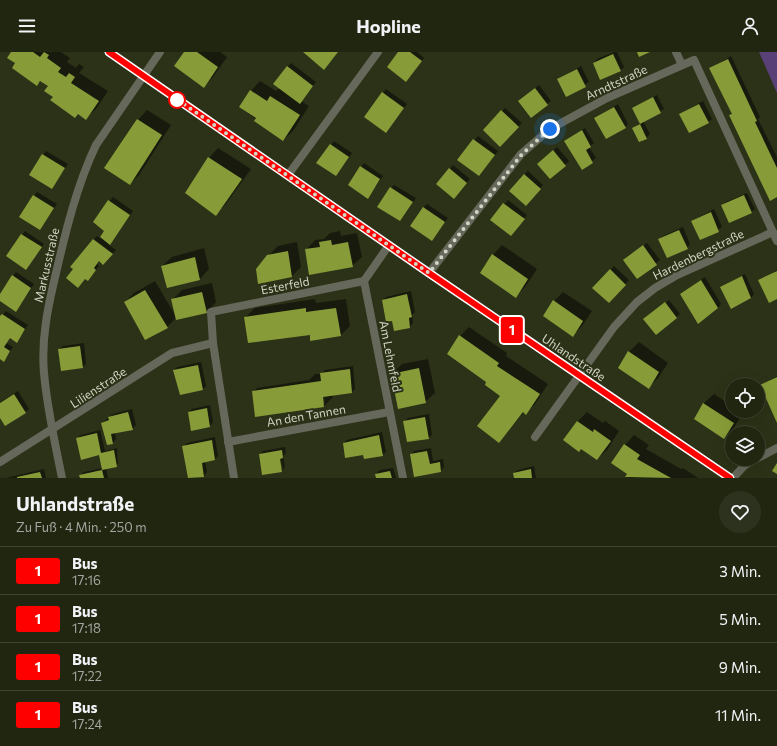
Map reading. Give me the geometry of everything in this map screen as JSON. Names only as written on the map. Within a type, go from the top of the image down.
[{"type":"street","name":"Uhlandstraße","points":[[108,52],[730,478]]},
{"type":"street","name":"Markusstraße","points":[[62,478],[44,372],[44,338],[49,302],[64,238],[88,162],[96,145],[160,52]]},
{"type":"street","points":[[288,175],[378,52]]},
{"type":"street","points":[[676,52],[682,65]]},
{"type":"street","name":"Arndtstraße","points":[[429,273],[522,154],[550,129],[607,98],[694,60],[773,232]]},
{"type":"street","points":[[773,232],[777,241]]},
{"type":"street","name":"Hardenbergstraße","points":[[535,437],[614,327],[638,302],[655,288],[677,275],[773,232]]},
{"type":"street","points":[[364,282],[389,245]]},
{"type":"street","name":"Esterfeld","points":[[213,343],[211,312],[364,282]]},
{"type":"street","name":"Am Lehmfeld","points":[[364,282],[403,478]]},
{"type":"street","points":[[213,343],[234,478]]},
{"type":"street","name":"Lilienstraße","points":[[0,462],[172,354],[213,343]]},
{"type":"street","name":"An den Tannen","points":[[228,442],[389,412]]},
{"type":"street","points":[[765,454],[777,448]]},
{"type":"street","points":[[733,478],[744,466]]},
{"type":"shaded area","points":[[759,52],[777,52],[777,93]]},
{"type":"building","points":[[11,52],[33,52],[40,57],[44,52],[49,55],[47,58],[61,68],[58,72],[66,77],[69,73],[75,77],[71,83],[99,101],[86,120],[78,114],[75,118],[50,100],[53,97],[44,91],[48,86],[40,81],[37,86],[12,68],[15,63],[7,58]]},
{"type":"building","points":[[184,52],[197,52],[218,67],[204,88],[174,66]]},
{"type":"building","points":[[303,52],[338,52],[324,70]]},
{"type":"building","points":[[398,52],[410,52],[422,61],[406,82],[387,67]]},
{"type":"building","points":[[637,52],[650,52],[639,57]]},
{"type":"building","points":[[613,54],[621,71],[600,80],[593,63]]},
{"type":"building","points":[[728,59],[757,121],[755,122],[777,168],[777,197],[770,201],[729,115],[732,114],[709,68]]},
{"type":"building","points":[[287,66],[313,86],[300,104],[273,84]]},
{"type":"building","points":[[577,69],[586,87],[566,97],[557,79]]},
{"type":"building","points":[[535,88],[548,105],[531,118],[518,101]]},
{"type":"building","points":[[250,90],[267,101],[270,96],[300,115],[283,141],[254,121],[256,118],[239,107]]},
{"type":"building","points":[[382,92],[404,108],[386,133],[364,117]]},
{"type":"building","points":[[653,97],[661,113],[640,124],[632,108]]},
{"type":"building","points":[[699,104],[709,123],[689,133],[679,114]]},
{"type":"building","points":[[614,107],[626,128],[606,139],[594,118]]},
{"type":"building","points":[[501,110],[519,127],[500,147],[483,130]]},
{"type":"building","points":[[137,119],[162,135],[130,185],[104,168]]},
{"type":"building","points":[[640,124],[647,139],[639,142],[632,128]]},
{"type":"building","points":[[582,130],[591,147],[586,150],[593,163],[582,170],[564,141]]},
{"type":"building","points":[[473,139],[495,155],[479,176],[457,160]]},
{"type":"building","points":[[330,144],[349,157],[336,176],[316,163]]},
{"type":"building","points":[[553,150],[566,166],[550,179],[537,164]]},
{"type":"building","points":[[42,154],[65,168],[52,189],[29,175]]},
{"type":"building","points":[[208,157],[242,179],[216,216],[185,193]]},
{"type":"building","points":[[360,166],[380,179],[368,199],[348,185]]},
{"type":"building","points":[[449,168],[467,183],[454,199],[436,184]]},
{"type":"building","points":[[524,174],[541,189],[526,206],[509,191]]},
{"type":"building","points":[[390,187],[413,202],[400,221],[377,207]]},
{"type":"building","points":[[33,195],[54,208],[40,230],[19,217]]},
{"type":"building","points":[[744,195],[752,213],[729,223],[721,205]]},
{"type":"building","points":[[108,200],[130,215],[110,245],[100,237],[104,231],[93,222]]},
{"type":"building","points":[[503,203],[525,219],[511,236],[490,220]]},
{"type":"building","points":[[423,207],[445,222],[432,241],[410,226]]},
{"type":"building","points":[[711,212],[719,232],[700,240],[691,221]]},
{"type":"building","points":[[679,230],[688,249],[667,258],[658,239]]},
{"type":"building","points":[[21,234],[42,247],[26,270],[6,256]]},
{"type":"building","points":[[93,239],[113,254],[103,265],[99,261],[94,268],[96,270],[88,281],[85,279],[78,288],[66,278],[73,269],[70,267]]},
{"type":"building","points":[[331,240],[332,245],[348,242],[353,267],[309,275],[305,249],[320,247],[319,242]]},
{"type":"building","points":[[643,245],[657,265],[637,279],[623,260]]},
{"type":"building","points":[[288,251],[292,277],[258,284],[256,269],[267,255]]},
{"type":"building","points":[[492,254],[528,279],[516,298],[480,273]]},
{"type":"building","points":[[195,257],[200,280],[167,288],[161,266]]},
{"type":"building","points":[[610,269],[626,285],[609,303],[592,288]]},
{"type":"building","points":[[777,271],[777,299],[769,303],[758,280]]},
{"type":"building","points":[[12,275],[31,288],[16,312],[0,301],[0,294]]},
{"type":"building","points":[[742,276],[751,298],[731,309],[720,287]]},
{"type":"building","points":[[701,280],[718,308],[698,324],[680,294]]},
{"type":"building","points":[[145,290],[168,328],[145,340],[124,302]]},
{"type":"building","points":[[202,292],[207,313],[176,320],[171,299]]},
{"type":"building","points":[[407,294],[412,317],[409,318],[410,328],[394,331],[392,321],[386,322],[382,300]]},
{"type":"building","points":[[553,300],[583,321],[573,337],[543,316]]},
{"type":"building","points":[[665,302],[677,318],[656,335],[643,319]]},
{"type":"building","points":[[306,308],[306,312],[336,308],[341,336],[310,341],[310,335],[248,343],[244,317]]},
{"type":"building","points":[[2,314],[25,329],[17,343],[10,338],[4,347],[10,351],[4,362],[0,359],[0,316]]},
{"type":"building","points":[[459,335],[499,363],[497,366],[540,394],[526,415],[523,412],[499,443],[477,426],[500,396],[485,385],[486,382],[447,354]]},
{"type":"building","points":[[80,346],[83,368],[61,371],[58,349]]},
{"type":"building","points":[[628,351],[659,372],[649,389],[618,368]]},
{"type":"building","points":[[198,365],[203,390],[180,395],[173,370]]},
{"type":"building","points":[[419,368],[426,403],[398,409],[391,374]]},
{"type":"building","points":[[350,369],[352,393],[323,397],[324,407],[255,417],[252,391],[321,381],[320,373]]},
{"type":"building","points":[[777,377],[777,423],[765,396],[765,383]]},
{"type":"building","points":[[14,394],[26,413],[5,426],[0,418],[0,403]]},
{"type":"building","points":[[703,403],[734,423],[732,426],[725,426],[724,439],[694,419]]},
{"type":"building","points":[[207,408],[210,427],[191,431],[188,412]]},
{"type":"building","points":[[128,412],[133,430],[111,434],[113,444],[107,445],[101,423],[109,420],[108,417]]},
{"type":"building","points":[[425,417],[429,439],[407,442],[403,421]]},
{"type":"building","points":[[577,421],[593,432],[594,429],[611,441],[597,460],[581,449],[579,452],[563,440]]},
{"type":"building","points":[[97,433],[101,453],[114,450],[117,467],[102,470],[99,455],[81,460],[76,438]]},
{"type":"building","points":[[379,435],[383,456],[364,459],[363,455],[345,458],[343,443]]},
{"type":"building","points":[[212,440],[215,460],[202,463],[204,477],[188,478],[182,446]]},
{"type":"building","points":[[624,444],[640,455],[637,459],[671,478],[625,477],[627,474],[611,463]]},
{"type":"building","points":[[282,450],[283,458],[280,459],[282,472],[262,475],[259,454]]},
{"type":"building","points":[[427,451],[430,464],[440,462],[441,472],[414,477],[410,454]]},
{"type":"building","points":[[777,463],[777,474],[772,471]]},
{"type":"building","points":[[531,469],[532,478],[514,478],[513,473]]},
{"type":"building","points":[[102,470],[104,478],[80,478],[79,475]]},
{"type":"building","points":[[390,471],[392,478],[376,478],[375,474]]},
{"type":"building","points":[[40,472],[42,478],[17,478],[17,477]]},
{"type":"bus line","name":"1","points":[[109,52],[429,273],[730,478]]},
{"type":"route","points":[[177,100],[172,96],[429,273],[482,203],[522,154],[550,129]]}]
